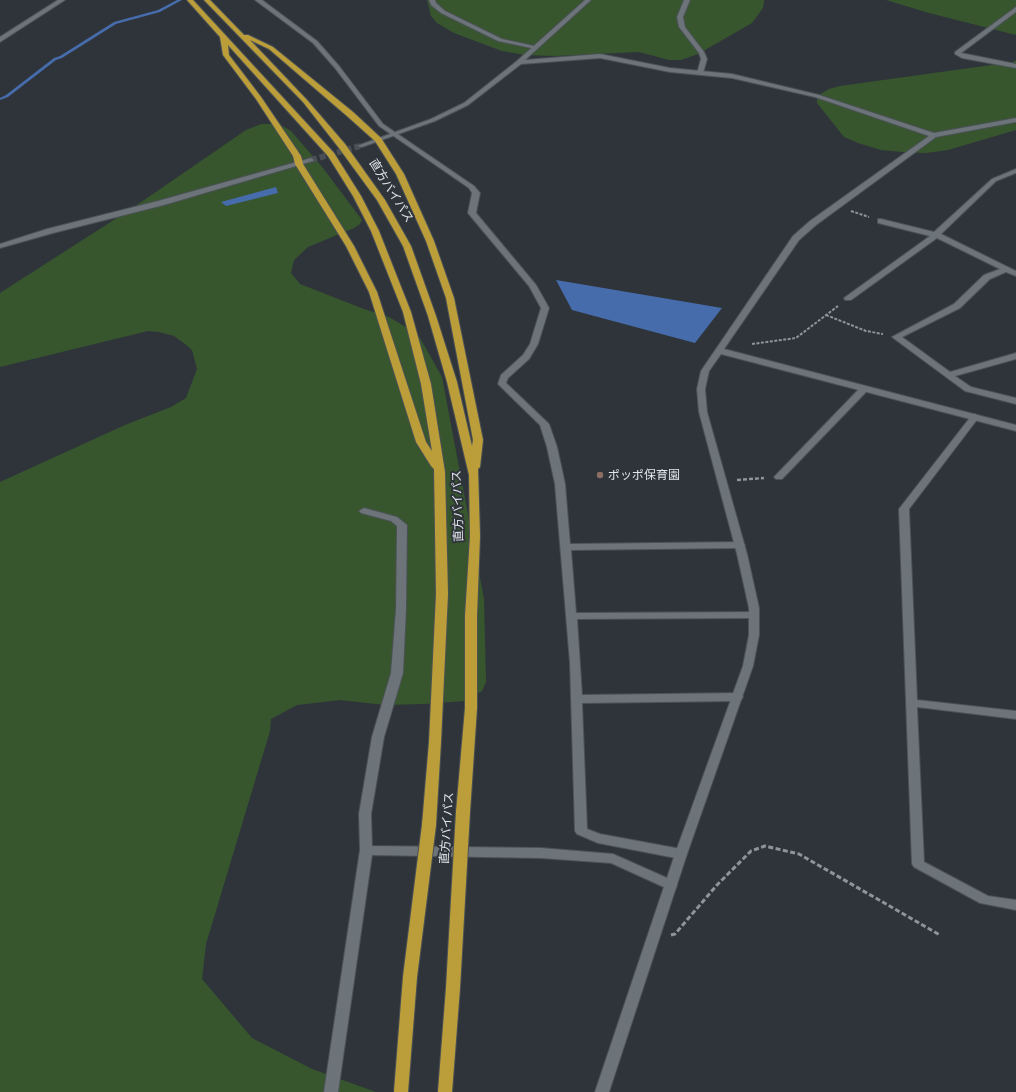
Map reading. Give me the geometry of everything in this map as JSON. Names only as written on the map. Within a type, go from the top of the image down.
[{"type":"highway","name":"直方バイパス","points":[[190,0],[331,156],[357,196],[375,231],[407,312],[426,384],[440,472],[442,594],[436,726],[429,825],[410,977],[401,1092]]},
{"type":"highway","name":"直方バイパス","points":[[207,0],[304,101],[342,146],[381,200],[407,246],[432,316],[452,382],[474,475],[475,536],[471,616],[471,708],[462,812],[453,988],[445,1092]]},
{"type":"highway","points":[[240,33],[271,48],[350,114],[378,140],[400,174],[430,241],[450,298],[478,440],[474,475]]},
{"type":"highway","points":[[223,37],[226,55],[259,98],[297,156],[299,164],[350,246],[373,292],[422,442],[440,472]]},
{"type":"street","points":[[0,40],[62,0]]},
{"type":"street","points":[[258,0],[315,42],[337,67],[381,125],[472,187],[476,193],[472,213],[532,285],[544,308],[534,344],[526,356],[504,377],[502,384],[544,424],[552,447],[560,484],[571,616],[581,831],[598,838],[681,854]]},
{"type":"street","points":[[432,0],[433,4],[443,12],[500,40],[536,47]]},
{"type":"street","points":[[360,146],[433,120],[466,104],[519,62],[588,0]]},
{"type":"street","points":[[687,0],[680,18],[682,27],[702,53],[704,59],[700,73]]},
{"type":"street","points":[[1016,9],[957,52],[962,56],[1016,66]]},
{"type":"street","points":[[519,62],[600,56],[665,69],[766,83],[817,96],[902,125],[934,134],[1016,120]]},
{"type":"street","points":[[602,1092],[681,854],[748,666],[754,635],[754,608],[740,545],[702,412],[701,389],[705,371],[796,238],[934,134]]},
{"type":"street","points":[[0,246],[50,230],[168,201],[311,160]]},
{"type":"street","points":[[848,298],[936,235],[994,180],[1016,171]]},
{"type":"street","points":[[881,221],[936,235],[1016,273]]},
{"type":"street","points":[[1006,269],[987,277],[957,306],[896,337],[968,389],[1016,401]]},
{"type":"street","points":[[720,351],[1016,428]]},
{"type":"street","points":[[948,375],[1016,356]]},
{"type":"street","points":[[779,476],[864,389]]},
{"type":"street","points":[[975,418],[904,509],[918,864],[985,900],[1016,905]]},
{"type":"street","points":[[331,1092],[366,850],[365,814],[378,737],[397,673],[401,609],[402,525],[394,520],[364,511]]},
{"type":"street","points":[[565,547],[740,545]]},
{"type":"street","points":[[571,616],[754,615]]},
{"type":"street","points":[[576,699],[737,697]]},
{"type":"street","points":[[911,703],[1016,714]]},
{"type":"street","points":[[366,850],[541,853],[613,859],[671,885]]},
{"type":"path","points":[[836,207],[881,221]]},
{"type":"path","points":[[745,345],[796,338],[848,298]]},
{"type":"path","points":[[826,315],[866,330],[896,337]]},
{"type":"path","points":[[722,482],[779,476]]},
{"type":"path","points":[[653,940],[675,934],[717,885],[751,852],[765,846],[799,854],[940,935]]},
{"type":"green space","points":[[427,0],[764,0],[764,2],[763,8],[752,23],[698,54],[681,60],[669,60],[639,52],[555,56],[525,55],[502,51],[454,33],[437,23],[431,16]]},
{"type":"green space","points":[[886,0],[1016,0],[1016,35],[929,13]]},
{"type":"green space","points":[[1016,60],[1016,130],[948,150],[926,153],[903,152],[881,150],[858,143],[844,137],[817,103],[817,96],[829,89],[840,86],[1013,62]]},
{"type":"green space","points":[[261,124],[279,124],[291,131],[323,168],[362,220],[360,224],[354,228],[308,247],[294,260],[291,273],[300,284],[389,317],[404,326],[420,338],[442,377],[484,599],[486,682],[482,691],[464,701],[385,705],[340,700],[297,705],[271,719],[270,731],[206,944],[202,979],[252,1038],[312,1069],[376,1092],[0,1092],[0,482],[125,425],[171,407],[186,398],[197,369],[192,350],[185,344],[174,336],[148,331],[0,367],[0,293],[134,207],[246,130]]},
{"type":"water","points":[[276,187],[278,193],[226,206],[221,202]]},
{"type":"water","points":[[556,280],[722,308],[695,343],[572,310]]},
{"type":"waterway","points":[[0,99],[7,96],[55,59],[61,57],[115,23],[159,11],[180,0]]},
{"type":"tunnel","points":[[311,160],[360,146]]},
{"type":"place","name":"ポッポ保育園","points":[[600,475]]}]
